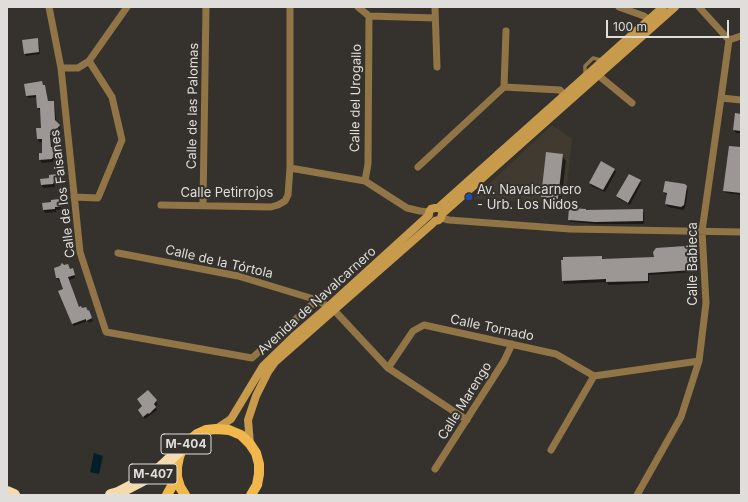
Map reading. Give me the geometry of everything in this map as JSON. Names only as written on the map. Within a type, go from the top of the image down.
[{"type":"highway","name":"M-407","points":[[111,495],[118,493],[155,473],[183,447]]},
{"type":"highway","points":[[7,492],[14,495]]},
{"type":"main road","name":"M-404","points":[[185,495],[180,487],[177,477],[179,457],[183,447],[197,434],[206,430],[216,429],[229,430],[241,435],[256,453],[259,464],[259,474],[251,495]]},
{"type":"main road","name":"M-404","points":[[167,495],[177,477]]},
{"type":"main road","points":[[256,485],[260,495]]},
{"type":"street","name":"Calle de los Faisanes","points":[[49,7],[60,68],[80,252],[106,332],[252,358],[317,300]]},
{"type":"street","points":[[60,68],[78,68],[89,61],[126,7]]},
{"type":"street","name":"Calle de las Palomas","points":[[203,205],[206,7]]},
{"type":"street","points":[[290,7],[290,168],[364,181],[407,208],[429,214],[431,220],[439,215],[449,220],[570,228],[741,232]]},
{"type":"street","points":[[358,7],[369,16],[435,18]]},
{"type":"street","points":[[435,7],[437,67]]},
{"type":"street","points":[[619,7],[644,16],[651,22]]},
{"type":"street","name":"Avenida de Navalcarnero","points":[[566,98],[598,75],[651,22],[663,7]]},
{"type":"street","name":"Avenida de Navalcarnero","points":[[216,429],[231,419],[263,366],[294,336],[331,308],[439,215],[566,98],[585,76],[602,60],[651,22],[675,7]]},
{"type":"street","points":[[699,7],[729,40],[741,36]]},
{"type":"street","name":"Calle del Urogallo","points":[[364,181],[368,158],[369,16]]},
{"type":"street","points":[[418,167],[504,87],[506,31]]},
{"type":"street","name":"Calle Babieca","points":[[637,495],[681,417],[699,361],[706,303],[702,231],[729,40]]},
{"type":"street","points":[[74,197],[98,198],[122,140],[112,97],[89,61]]},
{"type":"street","points":[[598,75],[632,103]]},
{"type":"street","points":[[504,87],[560,90],[566,98]]},
{"type":"street","points":[[721,98],[741,100]]},
{"type":"street","name":"Calle Petirrojos","points":[[161,205],[278,206],[285,201],[288,195],[290,168]]},
{"type":"street","name":"Avenida de Navalcarnero","points":[[250,444],[248,420],[256,396],[268,372],[276,362],[429,214],[431,209],[435,208],[439,215]]},
{"type":"street","name":"Calle de la Tórtola","points":[[118,253],[238,276],[317,300],[331,308]]},
{"type":"street","points":[[331,308],[388,368],[467,420]]},
{"type":"street","name":"Calle Tornado","points":[[388,368],[414,331],[424,325],[556,354],[594,376]]},
{"type":"street","name":"Calle Marengo","points":[[435,470],[504,361],[512,344]]},
{"type":"street","points":[[551,450],[594,376],[699,361]]},
{"type":"shaded area","points":[[552,125],[572,139],[565,203],[473,199]]},
{"type":"water","points":[[94,453],[103,456],[99,474],[90,472]]},
{"type":"building","points":[[38,38],[39,52],[24,54],[22,40]]},
{"type":"building","points":[[42,81],[43,85],[45,85],[48,101],[54,101],[55,120],[60,125],[52,135],[50,135],[51,147],[54,147],[55,157],[52,159],[39,160],[39,153],[42,153],[42,139],[37,139],[36,128],[41,128],[40,108],[37,108],[36,95],[26,96],[24,84]]},
{"type":"building","points":[[735,113],[741,114],[741,131],[733,130]]},
{"type":"building","points":[[729,146],[741,147],[741,193],[723,191]]},
{"type":"building","points":[[546,152],[563,154],[558,199],[541,197]]},
{"type":"building","points":[[601,161],[615,169],[603,190],[589,183]]},
{"type":"building","points":[[57,174],[58,182],[41,185],[40,179],[49,178],[49,175]]},
{"type":"building","points":[[629,174],[641,180],[628,203],[616,196]]},
{"type":"building","points":[[665,181],[685,184],[687,186],[684,205],[681,207],[665,204],[667,193],[663,192]]},
{"type":"building","points":[[59,199],[60,207],[43,210],[42,203]]},
{"type":"building","points":[[569,208],[586,210],[643,209],[643,221],[595,222],[568,220]]},
{"type":"building","points":[[685,246],[691,250],[693,270],[648,273],[648,281],[606,282],[606,279],[562,281],[561,260],[563,260],[563,257],[602,256],[602,259],[654,257],[653,252],[656,248]]},
{"type":"building","points":[[62,263],[64,265],[68,264],[70,269],[73,268],[75,275],[68,277],[79,307],[86,307],[88,311],[89,310],[92,318],[86,321],[86,319],[72,324],[58,291],[63,289],[59,278],[56,278],[54,268],[60,266]]},
{"type":"building","points":[[148,390],[157,400],[154,404],[156,407],[149,414],[148,413],[143,417],[138,410],[142,406],[137,399]]},
{"type":"place","name":"Av. Navalcarnero - Urb. Los Nidos","points":[[469,197]]}]
